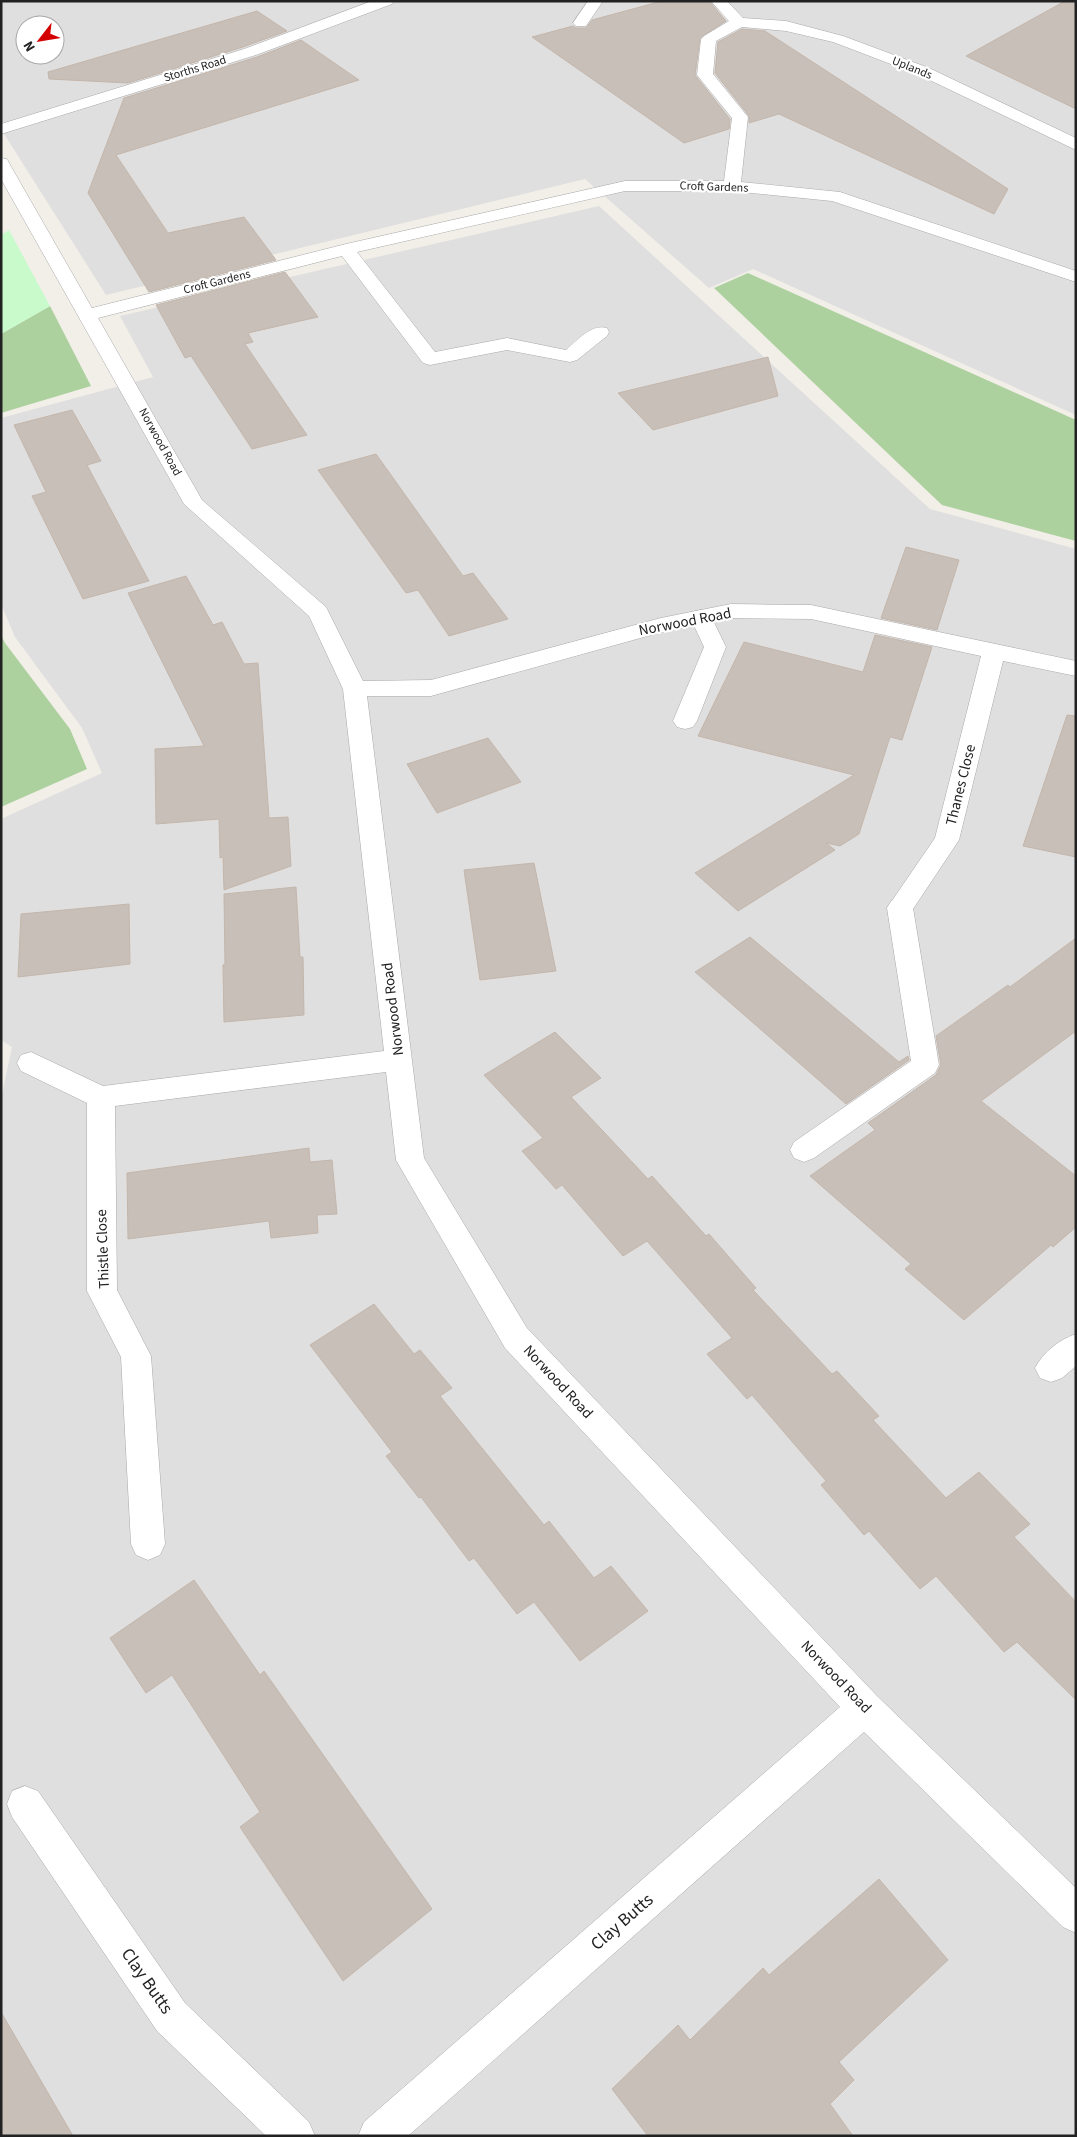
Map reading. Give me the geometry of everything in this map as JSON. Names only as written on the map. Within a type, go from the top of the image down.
[{"type":"street","name":"Storths Road","points":[[1,129],[250,52],[387,1]]},
{"type":"street","points":[[581,23],[596,1]]},
{"type":"street","points":[[718,1],[738,22],[709,39],[705,75],[740,117],[732,186]]},
{"type":"street","name":"Uplands","points":[[738,22],[786,26],[838,39],[923,71],[1076,145]]},
{"type":"street","name":"Norwood Road","points":[[1,163],[194,504],[318,612],[355,689],[410,1160],[516,1338],[865,1708],[1076,1914]]},
{"type":"street","name":"Croft Gardens","points":[[88,315],[346,249],[625,186],[732,186],[834,196],[1076,277]]},
{"type":"street","points":[[346,249],[430,359],[507,344],[570,356],[600,332]]},
{"type":"street","name":"Norwood Road","points":[[355,689],[431,688],[661,625],[731,611],[811,612],[1076,669]]},
{"type":"street","points":[[685,721],[716,647],[701,617]]},
{"type":"street","name":"Thanes Close","points":[[804,1150],[925,1065],[900,908],[947,840],[994,650]]},
{"type":"street","points":[[31,1063],[101,1097],[399,1060]]},
{"type":"street","name":"Thistle Close","points":[[101,1097],[102,1291],[136,1356],[148,1544]]},
{"type":"street","points":[[1051,1368],[1076,1347]]},
{"type":"street","name":"Clay Butts","points":[[378,2136],[865,1708]]},
{"type":"street","name":"Clay Butts","points":[[25,1804],[171,2017],[295,2136]]},
{"type":"shaded area","points":[[1,1],[1076,1],[1076,415],[753,269],[709,288],[585,179],[106,295],[1,129]]},
{"type":"shaded area","points":[[599,206],[930,509],[1076,549],[1076,2136],[1,2136],[1,1099],[12,1047],[1,1040],[1,819],[102,773],[82,728],[15,637],[1,604],[1,418],[153,377],[120,316]]},
{"type":"green space","points":[[9,230],[50,306],[1,334],[1,235]]},
{"type":"green space","points":[[748,273],[1076,420],[1076,541],[942,505],[714,288]]},
{"type":"green space","points":[[50,306],[91,386],[1,413],[1,334]]},
{"type":"green space","points":[[1,635],[5,643],[70,729],[87,769],[1,807]]},
{"type":"building","points":[[662,1],[709,1],[726,21],[700,38],[695,75],[730,119],[729,129],[684,143],[532,37],[573,26],[576,28],[586,28],[592,20]]},
{"type":"building","points":[[1065,1],[1076,1],[1076,109],[966,56]]},
{"type":"building","points":[[257,11],[287,31],[243,47],[128,83],[49,79],[48,72]]},
{"type":"building","points":[[742,29],[765,31],[1008,189],[994,214],[779,114],[749,123],[749,116],[715,73],[718,42]]},
{"type":"building","points":[[301,40],[359,80],[116,155],[168,233],[244,217],[276,260],[149,292],[88,193],[124,98],[257,57]]},
{"type":"building","points":[[285,272],[318,317],[248,333],[253,342],[245,344],[307,435],[252,449],[191,356],[185,358],[156,305]]},
{"type":"building","points":[[768,357],[778,396],[653,430],[618,393]]},
{"type":"building","points":[[72,410],[101,461],[87,465],[149,581],[83,599],[32,496],[46,492],[14,425]]},
{"type":"building","points":[[376,454],[463,576],[473,573],[508,619],[449,636],[418,590],[406,593],[318,470]]},
{"type":"building","points":[[906,547],[959,560],[937,630],[881,618]]},
{"type":"building","points":[[186,576],[213,625],[222,622],[244,664],[258,663],[269,818],[288,817],[291,866],[224,890],[223,857],[220,858],[219,819],[156,824],[155,749],[204,746],[128,593]]},
{"type":"building","points":[[875,635],[932,647],[902,740],[890,737],[859,834],[840,846],[826,843],[835,850],[738,911],[695,873],[854,775],[698,736],[744,642],[863,672]]},
{"type":"building","points":[[1067,715],[1076,716],[1076,857],[1023,846]]},
{"type":"building","points":[[488,738],[521,782],[437,813],[407,764]]},
{"type":"building","points":[[534,863],[556,971],[480,980],[464,870]]},
{"type":"building","points":[[296,887],[300,957],[303,957],[304,1015],[224,1022],[224,894]]},
{"type":"building","points":[[129,904],[130,964],[18,977],[21,914]]},
{"type":"building","points":[[750,937],[899,1062],[908,1056],[909,1060],[846,1104],[695,972]]},
{"type":"building","points":[[1076,938],[1076,1031],[981,1101],[1076,1176],[1076,1227],[1053,1247],[1051,1245],[964,1320],[905,1269],[911,1264],[810,1176],[875,1130],[868,1123],[936,1075],[941,1065],[936,1036],[1008,985],[1010,987]]},
{"type":"building","points":[[555,1032],[601,1078],[571,1097],[648,1179],[652,1176],[706,1236],[709,1234],[756,1288],[753,1290],[832,1374],[837,1371],[879,1416],[873,1420],[946,1498],[979,1472],[1030,1524],[1014,1537],[1076,1602],[1076,1700],[1017,1642],[1004,1652],[936,1576],[920,1589],[869,1531],[864,1535],[821,1485],[826,1481],[752,1395],[747,1399],[707,1354],[732,1338],[647,1241],[623,1256],[562,1185],[556,1189],[522,1151],[543,1138],[484,1075]]},
{"type":"building","points":[[309,1148],[310,1162],[332,1160],[337,1214],[317,1215],[318,1233],[271,1238],[269,1221],[128,1239],[127,1173]]},
{"type":"building","points":[[374,1304],[414,1354],[420,1350],[452,1388],[440,1396],[544,1525],[549,1521],[594,1578],[611,1566],[648,1611],[580,1661],[534,1602],[517,1614],[474,1558],[469,1561],[421,1497],[419,1498],[386,1456],[392,1452],[310,1345]]},
{"type":"building","points":[[194,1580],[260,1675],[264,1671],[432,1909],[343,1981],[240,1827],[260,1812],[172,1675],[146,1693],[110,1638]]},
{"type":"building","points":[[879,1879],[948,1960],[839,2062],[854,2080],[830,2104],[853,2136],[648,2136],[612,2089],[678,2025],[690,2040],[763,1968],[769,1975]]},
{"type":"building","points":[[1,2012],[73,2136],[1,2136]]}]
